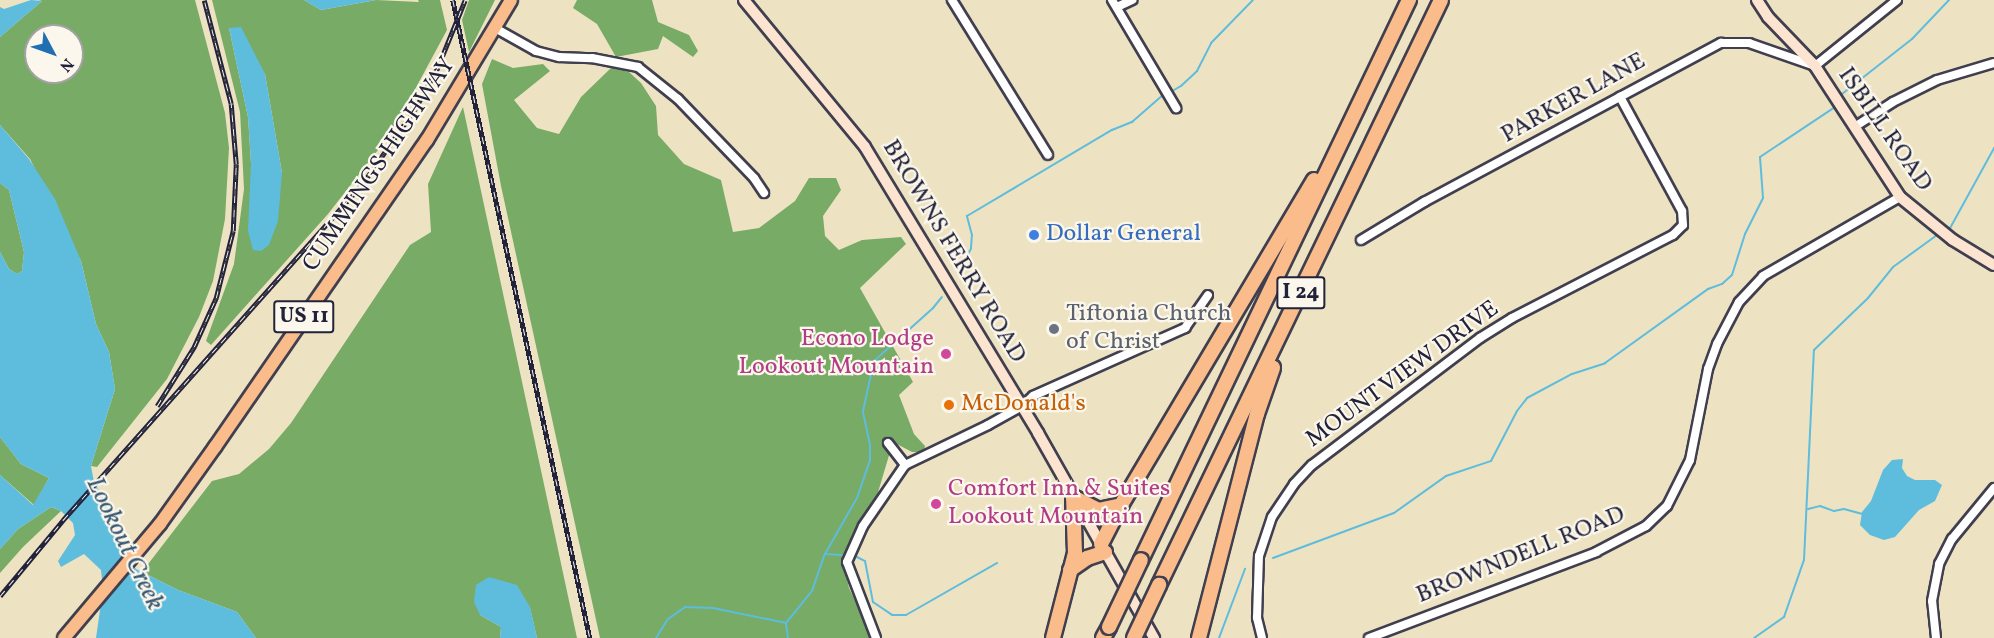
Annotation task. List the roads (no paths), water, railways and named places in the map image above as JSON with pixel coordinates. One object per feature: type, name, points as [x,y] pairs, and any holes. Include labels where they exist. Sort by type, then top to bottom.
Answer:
[{"type":"highway","name":"I 24","points":[[1106,632],[1409,0]]},
{"type":"highway","name":"I 24","points":[[1134,638],[1441,0]]},
{"type":"highway","points":[[1070,570],[1103,548],[1121,505],[1360,104]]},
{"type":"highway","points":[[1199,638],[1257,414],[1278,355],[1282,334]]},
{"type":"highway","points":[[1073,497],[1098,510],[1121,505]]},
{"type":"highway","points":[[1053,638],[1076,553],[1073,497]]},
{"type":"main road","name":"CUMMINGS HIGHWAY","points":[[64,638],[160,524],[400,180],[511,0]]},
{"type":"street","name":"BROWNS FERRY ROAD","points":[[744,0],[865,147],[1022,406],[1154,638]]},
{"type":"street","points":[[952,0],[1048,155]]},
{"type":"street","points":[[1132,0],[1115,4],[1176,108]]},
{"type":"street","name":"ISBILL ROAD","points":[[1757,0],[1768,17],[1815,66],[1900,197],[1953,240],[1994,265]]},
{"type":"street","points":[[1815,66],[1897,0]]},
{"type":"street","points":[[495,28],[536,51],[559,57],[592,58],[638,67],[678,99],[754,178],[764,192]]},
{"type":"street","name":"PARKER LANE","points":[[1361,240],[1424,202],[1712,47],[1729,41],[1749,43],[1815,66]]},
{"type":"street","points":[[1856,126],[1893,102],[1936,80],[1994,63]]},
{"type":"street","name":"MOUNT VIEW DRIVE","points":[[1262,638],[1257,618],[1259,556],[1272,517],[1294,484],[1312,465],[1480,338],[1512,318],[1674,235],[1683,225],[1682,211],[1620,97]]},
{"type":"street","name":"BROWNDELL ROAD","points":[[1370,638],[1593,553],[1646,526],[1666,506],[1690,460],[1708,369],[1720,336],[1739,302],[1763,276],[1900,197]]},
{"type":"street","points":[[876,638],[847,562],[863,526],[905,465],[1022,406],[1033,396],[1185,328],[1208,295]]},
{"type":"street","points":[[888,443],[905,465]]},
{"type":"street","points":[[1936,638],[1932,601],[1940,564],[1952,539],[1994,488]]},
{"type":"water","points":[[31,0],[42,1],[0,37],[0,7],[4,9]]},
{"type":"water","points":[[304,0],[376,0],[321,10]]},
{"type":"water","points":[[241,27],[265,74],[282,173],[278,221],[269,245],[261,251],[253,250],[248,231],[251,163],[248,117],[229,28]]},
{"type":"water","points":[[0,125],[29,159],[55,199],[81,261],[96,324],[109,352],[115,389],[91,466],[94,482],[107,503],[119,548],[136,569],[178,590],[237,612],[256,638],[96,638],[103,589],[101,570],[84,554],[61,567],[58,561],[75,535],[73,523],[61,511],[51,507],[18,529],[0,549],[0,475],[33,505],[49,478],[21,464],[0,437],[0,252],[9,269],[17,274],[22,271],[24,252],[9,190],[0,183]]},
{"type":"water","points":[[1903,459],[1902,468],[1907,476],[1915,480],[1935,480],[1942,485],[1935,501],[1919,510],[1895,537],[1884,540],[1870,535],[1860,525],[1862,512],[1871,501],[1883,470],[1892,460]]},
{"type":"water","points":[[489,577],[517,585],[530,607],[537,638],[500,638],[501,627],[480,615],[474,602],[476,585]]},
{"type":"waterway","points":[[1174,90],[1197,71],[1211,43],[1253,0]]},
{"type":"waterway","points":[[1842,94],[1912,39],[1949,0]]},
{"type":"waterway","points":[[960,271],[971,248],[972,235],[967,216],[1112,130],[1132,122],[1163,95]]},
{"type":"waterway","points":[[1273,558],[1394,513],[1446,476],[1491,461],[1517,411],[1527,398],[1572,374],[1605,363],[1708,289],[1722,284],[1732,275],[1745,234],[1763,198],[1760,157],[1835,107]]},
{"type":"waterway","points":[[1949,230],[1994,148]]},
{"type":"waterway","points":[[1754,638],[1784,617],[1804,560],[1814,350],[1868,298],[1893,267],[1937,235]]},
{"type":"waterway","points":[[788,638],[786,623],[812,591],[825,554],[857,498],[870,461],[870,445],[863,411],[874,361],[933,308],[942,297]]},
{"type":"waterway","points":[[1808,509],[1820,506],[1834,511],[1844,509],[1863,514]]},
{"type":"waterway","points":[[825,554],[842,555]]},
{"type":"waterway","points":[[857,557],[865,561],[873,602],[892,615],[906,615],[997,563]]},
{"type":"waterway","points":[[1219,638],[1245,569]]},
{"type":"waterway","points":[[656,638],[668,619],[685,607],[713,608],[786,623]]},
{"type":"railway","points":[[157,406],[194,347],[216,298],[233,231],[236,164],[231,104],[204,0]]},
{"type":"railway","points":[[453,0],[590,638]]},
{"type":"railway","points":[[0,596],[63,520],[361,186],[415,109],[437,69],[465,0]]},
{"type":"place","name":"Dollar General","points":[[1034,235]]},
{"type":"place","name":"Tiftonia Church of Christ","points":[[1054,329]]},
{"type":"place","name":"Econo Lodge Lookout Mountain","points":[[946,354]]},
{"type":"place","name":"McDonald's","points":[[949,405]]},
{"type":"place","name":"Comfort Inn & Suites Lookout Mountain","points":[[936,504]]},
{"type":"water label","name":"Lookout Creek","points":[[124,544]]}]
